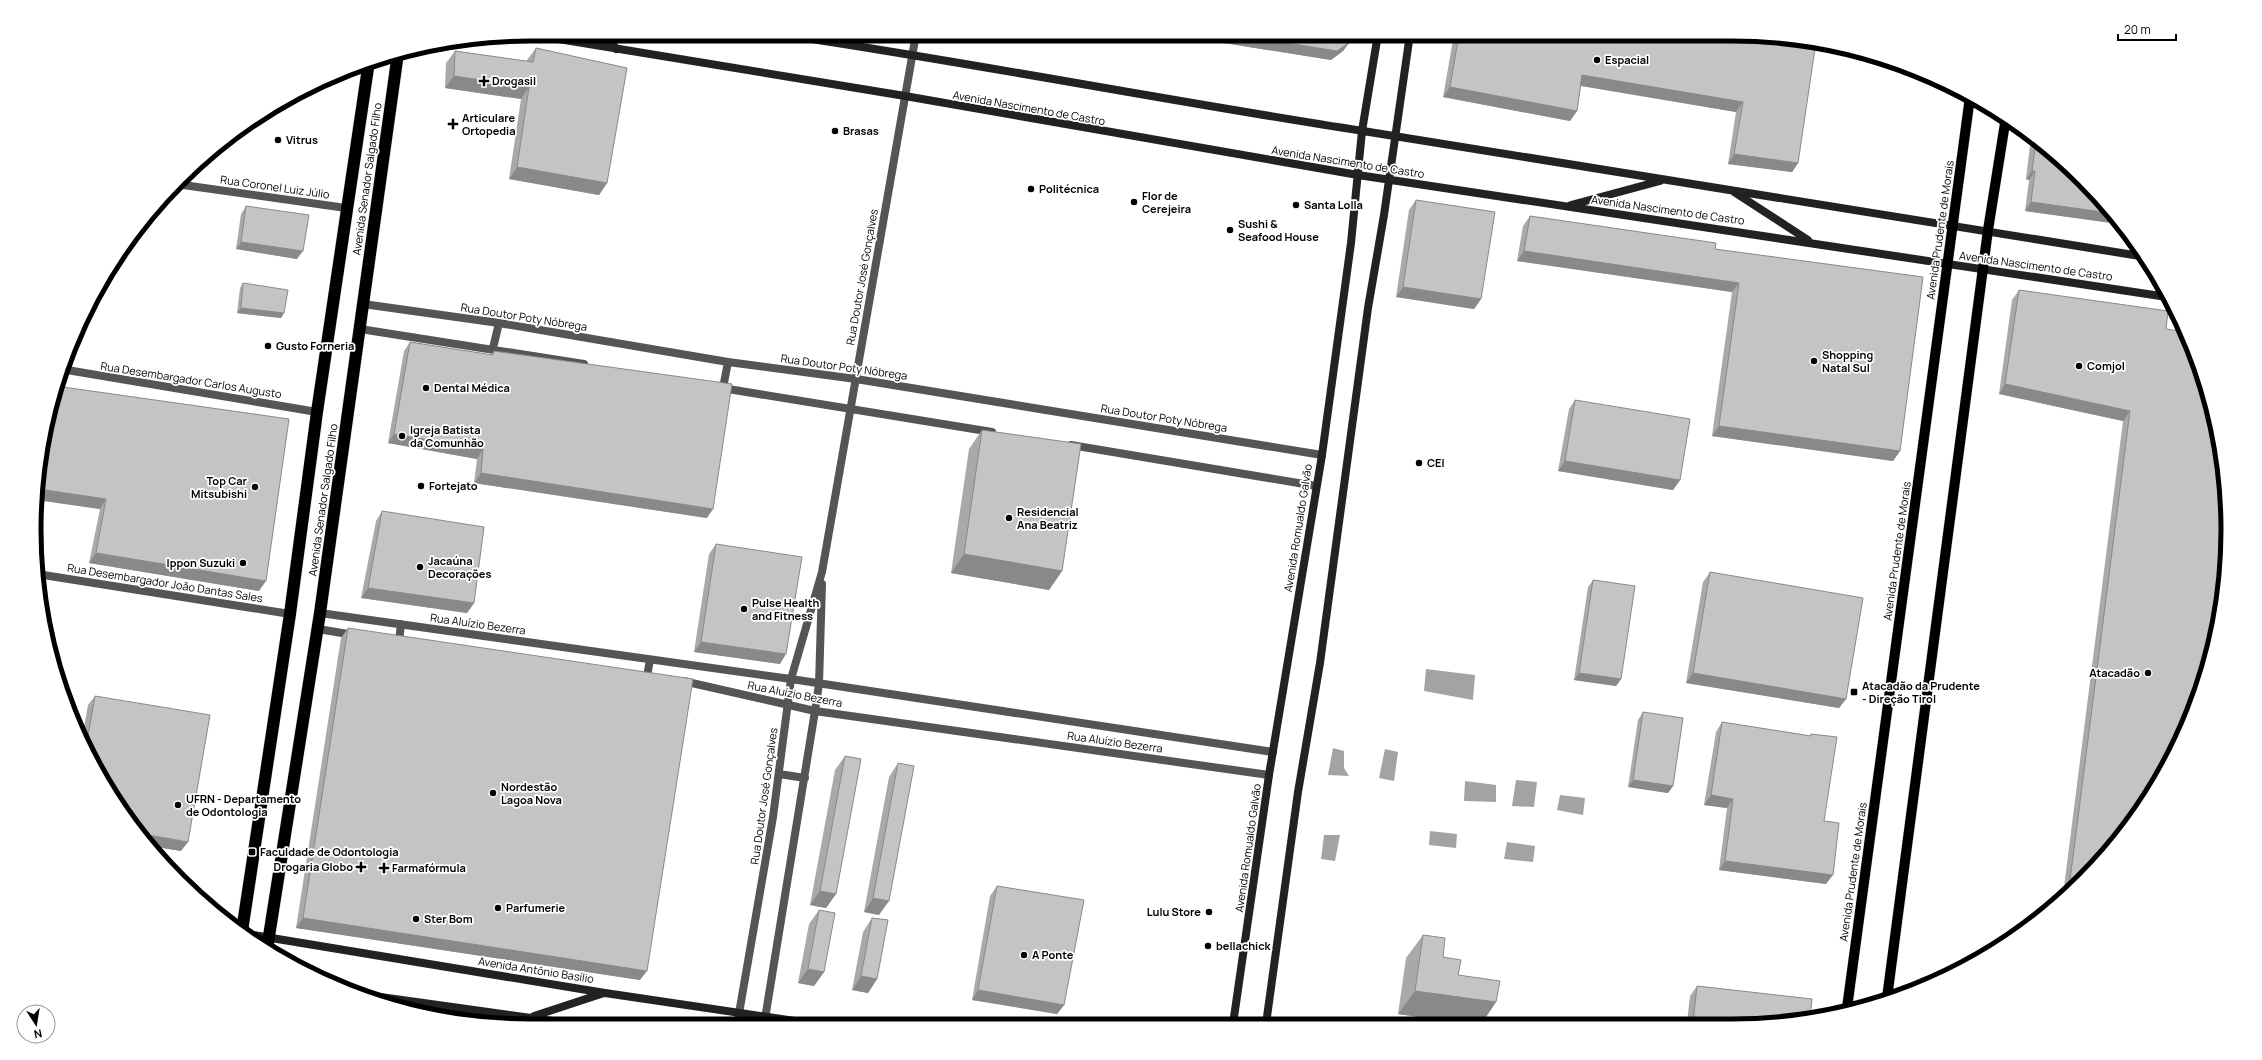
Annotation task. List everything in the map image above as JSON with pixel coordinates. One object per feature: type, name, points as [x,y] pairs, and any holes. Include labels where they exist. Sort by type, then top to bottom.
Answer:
[{"type":"highway","name":"Avenida Senador Salgado Filho","points":[[268,943],[318,629],[397,60]]},
{"type":"highway","name":"Avenida Senador Salgado Filho","points":[[243,926],[290,614],[317,412],[367,69]]},
{"type":"main road","name":"Avenida Nascimento de Castro","points":[[569,41],[905,96],[1389,180],[1812,242],[1983,270],[2161,296]]},
{"type":"main road","points":[[611,41],[616,49]]},
{"type":"main road","points":[[826,41],[912,54],[1362,131],[1663,180],[2136,254]]},
{"type":"main road","name":"Avenida Romualdo Galvão","points":[[1234,1019],[1269,775],[1322,455],[1351,243],[1362,131],[1377,41]]},
{"type":"main road","points":[[1267,1019],[1298,792],[1320,662],[1368,308],[1396,136],[1409,41]]},
{"type":"main road","name":"Avenida Prudente de Morais","points":[[1847,1005],[1969,103]]},
{"type":"main road","points":[[1888,993],[1988,230],[2005,124]]},
{"type":"main road","points":[[1566,206],[1663,180]]},
{"type":"main road","points":[[1731,190],[1812,242]]},
{"type":"main road","name":"Avenida Antônio Basílio","points":[[268,943],[605,993],[739,1014],[757,1019]]},
{"type":"main road","points":[[532,1017],[605,993]]},
{"type":"main road","points":[[390,998],[545,1019]]},
{"type":"street","name":"Rua Doutor José Gonçalves","points":[[738,1019],[779,774],[791,679],[822,572],[915,41]]},
{"type":"street","name":"Rua Coronel Luiz Júlio","points":[[183,185],[346,208]]},
{"type":"street","name":"Rua Doutor Poty Nóbrega","points":[[363,304],[499,323],[728,362],[856,379],[1322,455]]},
{"type":"street","points":[[493,348],[499,323]]},
{"type":"street","points":[[360,329],[493,348],[593,366]]},
{"type":"street","points":[[728,362],[719,387],[1001,434]]},
{"type":"street","name":"Rua Desembargador Carlos Augusto","points":[[68,370],[317,412]]},
{"type":"street","points":[[1064,444],[1316,486]]},
{"type":"street","name":"Rua Doutor José Gonçalves","points":[[764,1019],[819,684],[822,572]]},
{"type":"street","name":"Rua Desembargador João Dantas Sales","points":[[43,575],[290,614]]},
{"type":"street","name":"Rua Aluízio Bezerra","points":[[320,613],[791,679],[1273,752]]},
{"type":"street","points":[[399,641],[401,624]]},
{"type":"street","points":[[318,629],[361,636]]},
{"type":"street","points":[[647,676],[650,660]]},
{"type":"street","name":"Rua Aluízio Bezerra","points":[[674,680],[815,711],[1269,775]]},
{"type":"street","points":[[779,774],[804,778]]},
{"type":"shaded area","points":[[1426,669],[1475,675],[1473,700],[1424,691]]},
{"type":"shaded area","points":[[1333,748],[1344,751],[1344,768],[1349,776],[1328,775]]},
{"type":"shaded area","points":[[1385,749],[1398,752],[1394,781],[1379,778]]},
{"type":"shaded area","points":[[1516,780],[1537,782],[1534,807],[1512,806]]},
{"type":"shaded area","points":[[1465,781],[1496,785],[1496,802],[1464,801]]},
{"type":"shaded area","points":[[1560,795],[1585,798],[1583,815],[1557,810]]},
{"type":"shaded area","points":[[1430,831],[1457,834],[1456,848],[1429,845]]},
{"type":"shaded area","points":[[1324,835],[1340,835],[1335,861],[1321,859]]},
{"type":"shaded area","points":[[1507,842],[1535,846],[1533,862],[1504,859]]},
{"type":"building","points":[[1275,41],[1350,41],[1337,51]]},
{"type":"building","name":"Espacial","points":[[1458,41],[1732,41],[1764,42],[1815,48],[1798,163],[1734,154],[1743,102],[1582,75],[1577,111],[1450,87]]},
{"type":"building","points":[[536,48],[627,68],[607,183],[517,167],[529,87],[454,76],[455,51],[533,62]]},
{"type":"building","points":[[2035,146],[2078,184],[2103,212],[2031,202],[2035,171],[2032,171]]},
{"type":"building","points":[[1416,200],[1495,212],[1481,299],[1403,287]]},
{"type":"building","points":[[246,206],[309,215],[303,251],[241,242]]},
{"type":"building","name":"Shopping Natal Sul","points":[[1530,216],[1716,243],[1715,249],[1923,277],[1900,451],[1719,426],[1739,283],[1524,251]]},
{"type":"building","points":[[243,283],[288,290],[284,313],[241,308]]},
{"type":"building","name":"Atacadão","points":[[2019,290],[2168,311],[2166,329],[2179,331],[2184,343],[2204,403],[2212,435],[2217,466],[2221,530],[2217,594],[2212,625],[2195,687],[2171,746],[2139,802],[2100,852],[2070,884],[2130,411],[2005,384]]},
{"type":"building","points":[[410,342],[493,355],[494,351],[732,384],[713,509],[481,473],[483,449],[394,434]]},
{"type":"building","points":[[63,387],[289,419],[266,581],[96,553],[106,499],[43,490],[50,435]]},
{"type":"building","points":[[1575,400],[1690,419],[1680,480],[1565,461]]},
{"type":"building","name":"Residencial Ana Beatriz","points":[[982,430],[1081,444],[1062,571],[964,554]]},
{"type":"building","name":"Jacaúna Decorações","points":[[382,511],[484,527],[474,603],[368,588]]},
{"type":"building","name":"Pulse Health and Fitness","points":[[716,544],[802,557],[786,654],[701,642]]},
{"type":"building","points":[[1710,572],[1863,598],[1846,699],[1693,673]]},
{"type":"building","points":[[1593,580],[1635,586],[1621,679],[1579,673]]},
{"type":"building","name":"Nordestão Lagoa Nova","points":[[348,628],[693,679],[647,971],[303,918]]},
{"type":"building","points":[[95,696],[210,715],[188,842],[148,835],[123,802],[88,738]]},
{"type":"building","points":[[1643,712],[1683,718],[1673,786],[1633,780]]},
{"type":"building","points":[[1722,722],[1811,736],[1811,734],[1837,737],[1824,821],[1839,823],[1833,875],[1725,861],[1733,799],[1711,795]]},
{"type":"building","points":[[845,756],[861,759],[836,894],[820,891]]},
{"type":"building","points":[[898,763],[914,766],[889,901],[873,898]]},
{"type":"building","name":"A Ponte","points":[[997,886],[1084,900],[1064,1005],[978,990]]},
{"type":"building","points":[[819,910],[835,913],[824,972],[808,969]]},
{"type":"building","points":[[872,918],[888,920],[877,979],[861,976]]},
{"type":"building","points":[[1423,935],[1445,938],[1443,957],[1461,960],[1458,975],[1500,981],[1496,1002],[1415,991]]},
{"type":"building","points":[[1697,986],[1812,999],[1811,1013],[1764,1018],[1693,1019]]},
{"type":"place","name":"Espacial","points":[[1597,60]]},
{"type":"place","name":"Drogasil","points":[[484,81]]},
{"type":"place","name":"Articulare Ortopedia","points":[[453,124]]},
{"type":"place","name":"Brasas","points":[[835,131]]},
{"type":"place","name":"Vitrus","points":[[278,140]]},
{"type":"place","name":"Politécnica","points":[[1031,189]]},
{"type":"place","name":"Flor de Cerejeira","points":[[1134,202]]},
{"type":"place","name":"Santa Lolla","points":[[1296,205]]},
{"type":"place","name":"Sushi & Seafood House","points":[[1230,230]]},
{"type":"place","name":"Gusto Forneria","points":[[268,346]]},
{"type":"place","name":"Shopping Natal Sul","points":[[1814,361]]},
{"type":"place","name":"Comjol","points":[[2079,366]]},
{"type":"place","name":"Dental Médica","points":[[426,388]]},
{"type":"place","name":"Igreja Batista da Comunhão","points":[[402,436]]},
{"type":"place","name":"CEI","points":[[1419,463]]},
{"type":"place","name":"Fortejato","points":[[421,486]]},
{"type":"place","name":"Top Car Mitsubishi","points":[[255,487]]},
{"type":"place","name":"Residencial Ana Beatriz","points":[[1009,518]]},
{"type":"place","name":"Ippon Suzuki","points":[[243,563]]},
{"type":"place","name":"Jacaúna Decorações","points":[[420,567]]},
{"type":"place","name":"Pulse Health and Fitness","points":[[744,609]]},
{"type":"place","name":"Atacadão","points":[[2148,673]]},
{"type":"place","name":"Atacadão da Prudente - Direção Tirol","points":[[1854,692]]},
{"type":"place","name":"Nordestão Lagoa Nova","points":[[493,793]]},
{"type":"place","name":"UFRN - Departamento de Odontologia","points":[[178,805]]},
{"type":"place","name":"Faculdade de Odontologia","points":[[252,852]]},
{"type":"place","name":"Drogaria Globo","points":[[361,867]]},
{"type":"place","name":"Farmafórmula","points":[[384,868]]},
{"type":"place","name":"Parfumerie","points":[[498,908]]},
{"type":"place","name":"Lulu Store","points":[[1209,912]]},
{"type":"place","name":"Ster Bom","points":[[416,919]]},
{"type":"place","name":"bellachick","points":[[1208,946]]},
{"type":"place","name":"A Ponte","points":[[1024,955]]}]
